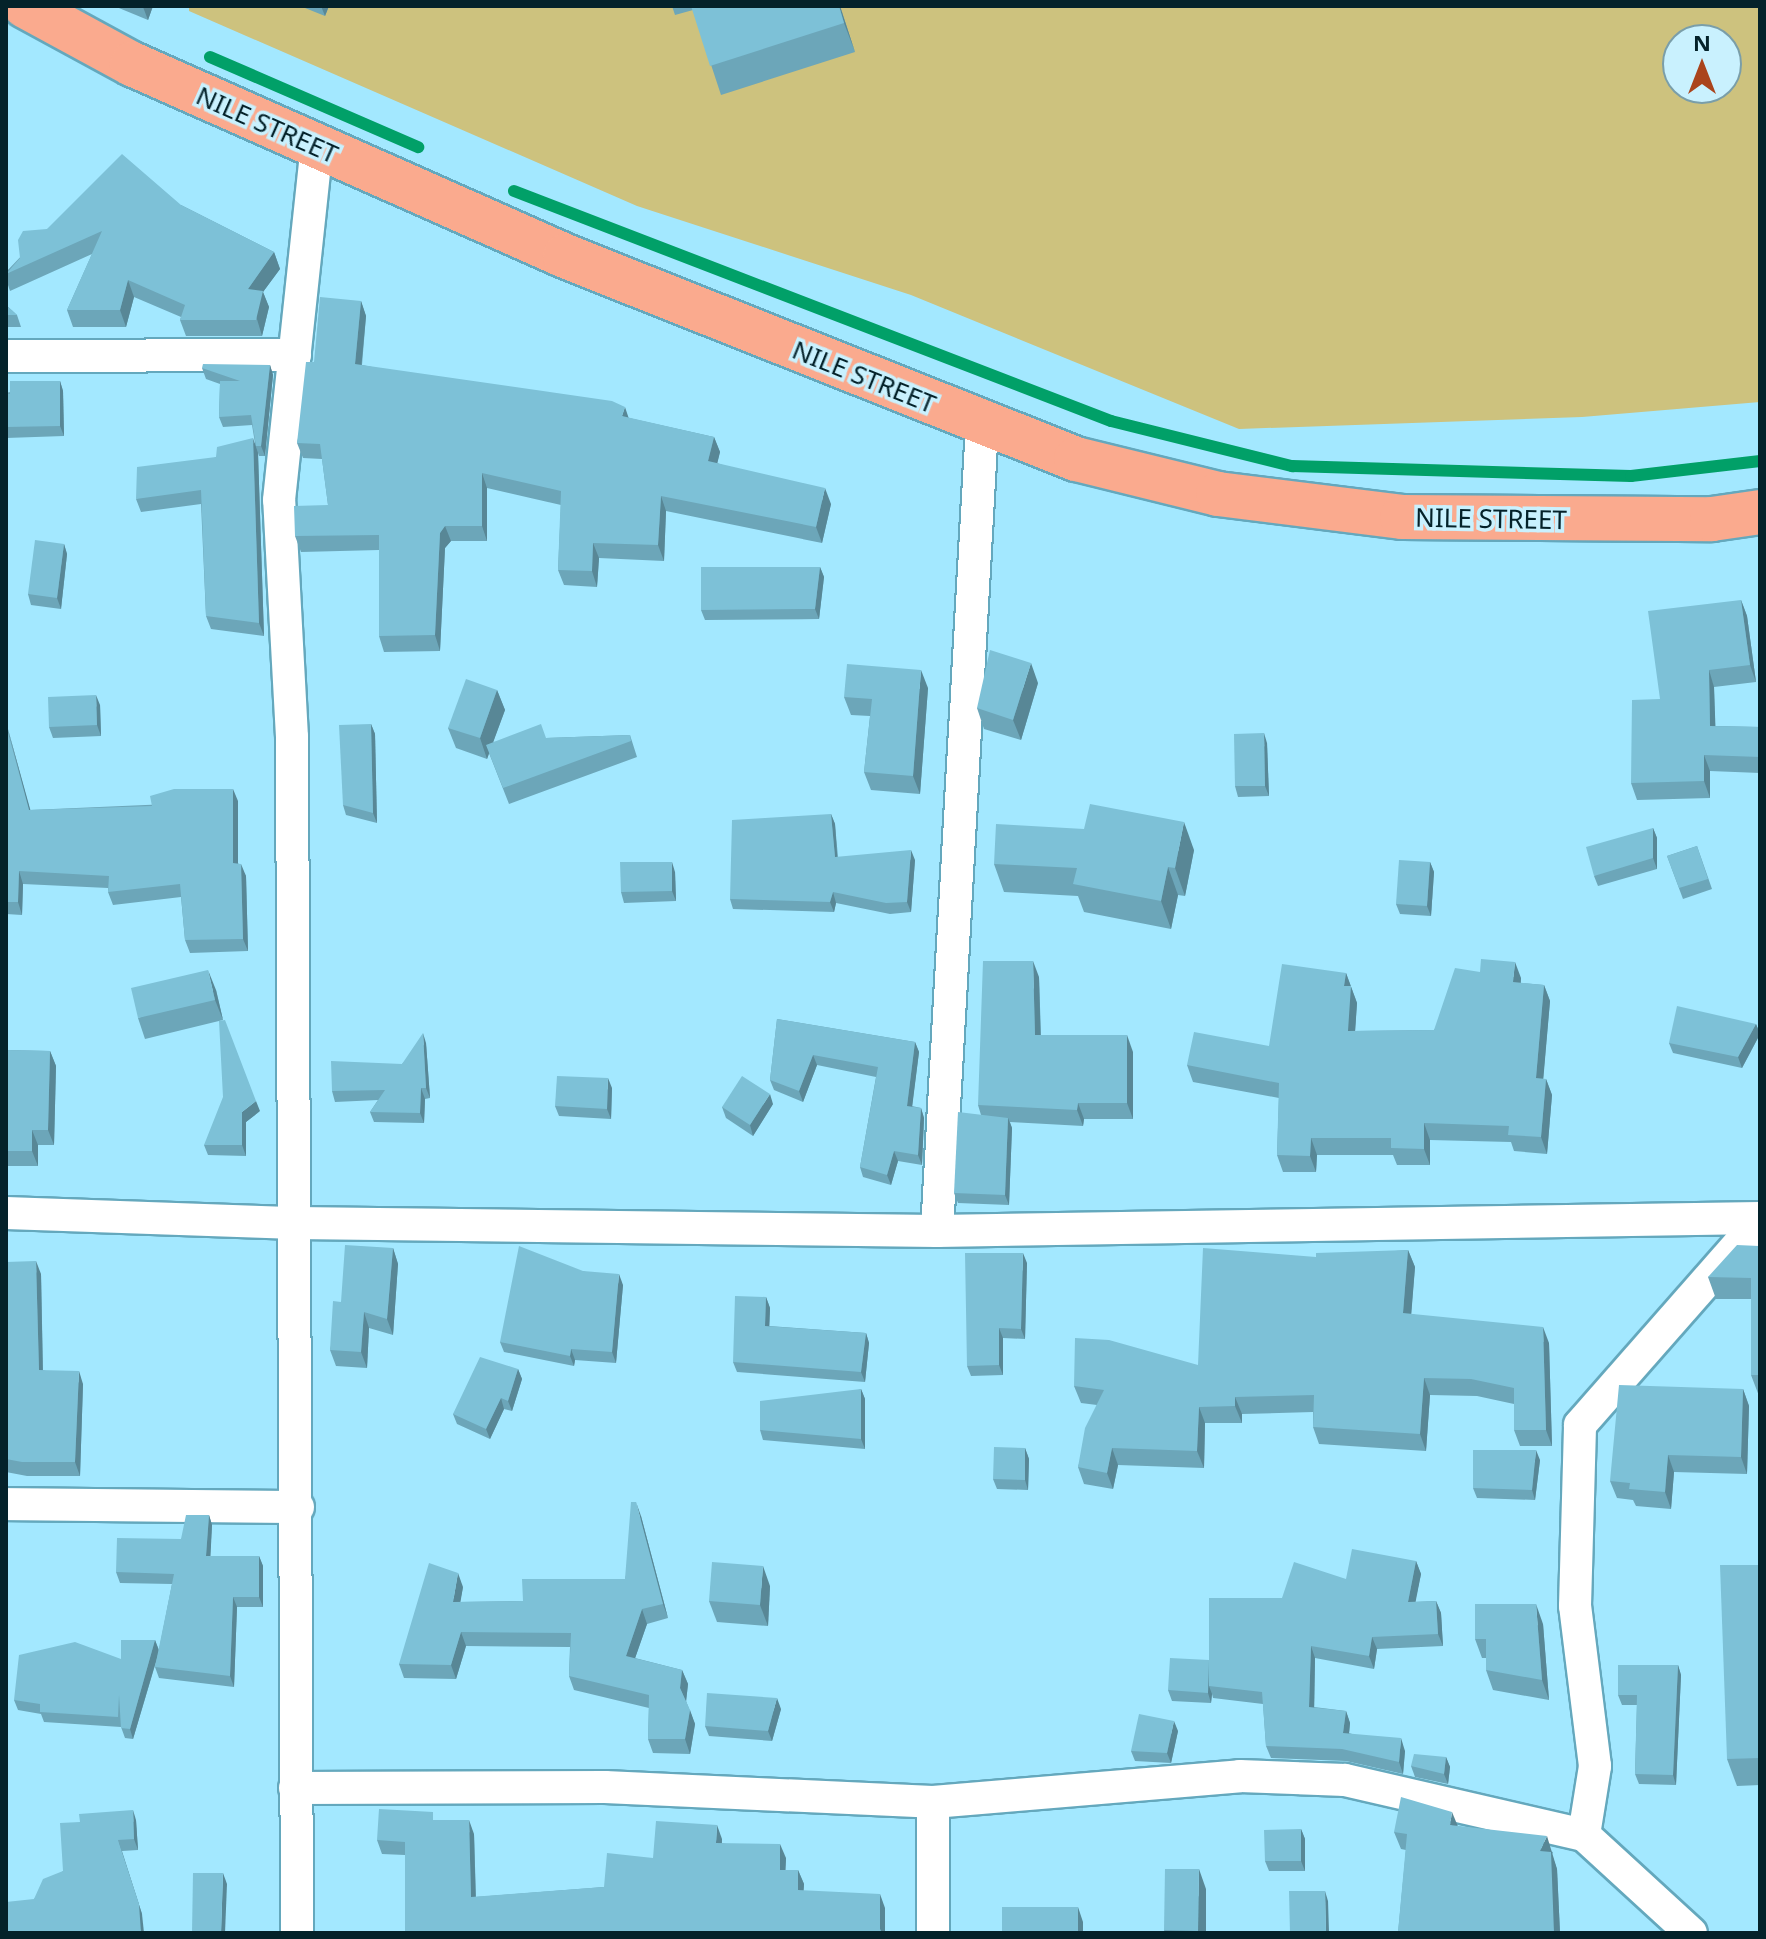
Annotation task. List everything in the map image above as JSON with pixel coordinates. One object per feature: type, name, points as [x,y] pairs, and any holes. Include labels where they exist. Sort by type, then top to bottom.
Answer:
[{"type":"main road","name":"NILE STREET","points":[[25,6],[132,64],[565,256],[982,425],[1149,479],[1218,494],[1402,517],[1668,520],[1760,512]]},
{"type":"street","points":[[297,1933],[298,1507],[292,737],[279,500],[317,147]]},
{"type":"street","points":[[6,356],[295,355]]},
{"type":"street","points":[[937,1231],[982,425]]},
{"type":"street","points":[[6,1213],[296,1223],[937,1231],[1760,1219]]},
{"type":"street","points":[[1584,1835],[1595,1766],[1575,1606],[1580,1425],[1760,1219]]},
{"type":"street","points":[[6,1504],[298,1507]]},
{"type":"street","points":[[295,1788],[605,1787],[933,1802],[1240,1776],[1345,1780],[1584,1835],[1691,1933]]},
{"type":"street","points":[[933,1802],[933,1933]]},
{"type":"shaded area","points":[[189,6],[1760,6],[1760,402],[1582,417],[1239,429],[911,295],[637,206],[189,11]]},
{"type":"building","points":[[691,6],[839,6],[844,23],[710,66]]},
{"type":"building","points":[[122,154],[181,205],[274,252],[248,289],[263,291],[256,320],[180,320],[185,305],[128,280],[120,310],[67,310],[102,231],[6,274],[20,258],[18,240],[23,231],[47,229]]},
{"type":"building","points":[[320,297],[361,301],[355,364],[612,401],[625,407],[622,416],[714,437],[708,461],[825,488],[816,527],[661,496],[658,545],[593,543],[592,571],[558,570],[561,491],[482,473],[482,526],[445,526],[440,533],[435,635],[379,636],[379,535],[295,536],[294,506],[328,505],[320,444],[297,443],[306,362],[314,362]]},
{"type":"building","points":[[6,305],[17,315],[6,315]]},
{"type":"building","points":[[203,364],[270,365],[261,446],[256,446],[251,415],[219,417],[220,381],[240,381],[202,368]]},
{"type":"building","points":[[10,381],[60,381],[60,426],[6,427],[6,393],[10,394]]},
{"type":"building","points":[[253,438],[259,623],[206,616],[201,490],[136,499],[137,467],[216,457],[217,447]]},
{"type":"building","points":[[35,540],[64,544],[57,598],[28,594]]},
{"type":"building","points":[[701,567],[820,567],[815,609],[701,610]]},
{"type":"building","points":[[1741,600],[1750,665],[1709,670],[1710,726],[1760,727],[1760,757],[1704,755],[1704,781],[1631,783],[1632,700],[1660,699],[1648,611]]},
{"type":"building","points":[[990,650],[1031,663],[1013,720],[977,708]]},
{"type":"building","points":[[847,664],[921,670],[913,776],[864,772],[872,699],[844,697]]},
{"type":"building","points":[[466,679],[497,690],[480,738],[448,728]]},
{"type":"building","points":[[96,695],[97,725],[49,727],[48,697]]},
{"type":"building","points":[[371,724],[373,813],[343,805],[339,725]]},
{"type":"building","points":[[541,724],[546,738],[630,735],[631,741],[503,788],[486,745]]},
{"type":"building","points":[[6,725],[29,810],[152,806],[150,796],[174,789],[233,789],[233,863],[241,864],[243,939],[185,940],[180,884],[108,892],[109,876],[19,871],[18,902],[6,902]]},
{"type":"building","points":[[1264,733],[1265,786],[1235,786],[1234,734]]},
{"type":"building","points":[[1090,804],[1184,822],[1175,868],[1168,867],[1161,901],[1073,884],[1077,868],[994,864],[996,824],[1084,829]]},
{"type":"building","points":[[831,814],[835,857],[911,850],[907,902],[886,903],[833,892],[830,902],[730,899],[732,820]]},
{"type":"building","points":[[1653,828],[1653,858],[1594,876],[1586,847]]},
{"type":"building","points":[[1697,846],[1708,879],[1679,888],[1667,856]]},
{"type":"building","points":[[1399,860],[1430,862],[1427,906],[1396,904]]},
{"type":"building","points":[[620,862],[672,862],[672,891],[621,892]]},
{"type":"building","points":[[1481,959],[1515,962],[1513,982],[1544,985],[1536,1078],[1546,1079],[1541,1137],[1508,1135],[1509,1126],[1424,1123],[1424,1149],[1391,1148],[1391,1138],[1311,1138],[1310,1156],[1277,1155],[1279,1083],[1187,1065],[1194,1032],[1269,1046],[1282,964],[1346,973],[1344,986],[1351,986],[1348,1031],[1434,1030],[1455,968],[1480,972]]},
{"type":"building","points":[[983,961],[1033,961],[1035,1035],[1127,1035],[1127,1103],[1078,1103],[1077,1110],[978,1105]]},
{"type":"building","points":[[208,970],[215,1000],[138,1018],[131,988]]},
{"type":"building","points":[[1677,1006],[1756,1024],[1738,1057],[1669,1043]]},
{"type":"building","points":[[777,1019],[915,1042],[907,1106],[921,1108],[918,1155],[894,1151],[887,1175],[860,1167],[878,1067],[813,1055],[799,1091],[770,1080]]},
{"type":"building","points":[[225,1020],[256,1101],[242,1112],[242,1145],[204,1145],[223,1097],[219,1021]]},
{"type":"building","points":[[423,1033],[426,1088],[421,1088],[420,1113],[370,1112],[385,1090],[332,1091],[331,1061],[402,1064]]},
{"type":"building","points":[[6,1050],[50,1051],[48,1130],[32,1130],[32,1151],[6,1151]]},
{"type":"building","points":[[557,1076],[608,1078],[607,1109],[555,1106]]},
{"type":"building","points":[[742,1076],[770,1094],[750,1125],[722,1107]]},
{"type":"building","points":[[958,1112],[1008,1118],[1005,1195],[954,1193]]},
{"type":"building","points":[[1760,1218],[1760,1375],[1751,1375],[1751,1278],[1708,1277],[1737,1245],[1759,1246]]},
{"type":"building","points":[[345,1245],[393,1248],[387,1319],[364,1312],[361,1352],[330,1350],[333,1301],[341,1302]]},
{"type":"building","points":[[519,1246],[583,1271],[619,1274],[612,1352],[571,1349],[570,1356],[500,1342]]},
{"type":"building","points":[[1203,1248],[1316,1257],[1316,1253],[1408,1250],[1403,1313],[1543,1327],[1546,1430],[1514,1430],[1514,1388],[1471,1379],[1424,1378],[1420,1434],[1313,1427],[1314,1395],[1235,1397],[1235,1406],[1199,1407],[1197,1451],[1112,1448],[1107,1473],[1078,1467],[1085,1428],[1104,1390],[1074,1386],[1075,1338],[1109,1340],[1198,1365]]},
{"type":"building","points":[[965,1253],[1023,1253],[1021,1329],[999,1328],[999,1365],[967,1366]]},
{"type":"building","points":[[36,1261],[39,1370],[79,1371],[75,1462],[6,1459],[6,1262]]},
{"type":"building","points":[[735,1296],[766,1297],[765,1326],[866,1333],[861,1372],[733,1362]]},
{"type":"building","points":[[480,1357],[518,1369],[508,1401],[501,1398],[486,1429],[453,1414]]},
{"type":"building","points":[[1619,1385],[1743,1389],[1741,1457],[1668,1455],[1665,1492],[1629,1489],[1630,1483],[1610,1481]]},
{"type":"building","points":[[861,1389],[861,1439],[760,1430],[760,1401]]},
{"type":"building","points":[[994,1447],[1025,1448],[1025,1480],[993,1479]]},
{"type":"building","points":[[1473,1450],[1536,1450],[1532,1490],[1473,1488]]},
{"type":"building","points":[[631,1502],[636,1502],[663,1604],[642,1609],[626,1656],[682,1670],[680,1688],[690,1710],[685,1739],[648,1739],[649,1695],[569,1676],[571,1633],[461,1632],[451,1665],[399,1664],[429,1563],[458,1573],[453,1602],[523,1601],[522,1579],[625,1579]]},
{"type":"building","points":[[186,1515],[209,1515],[206,1556],[259,1556],[259,1597],[233,1597],[230,1676],[155,1667],[174,1574],[116,1572],[117,1538],[181,1539]]},
{"type":"building","points":[[1352,1549],[1416,1561],[1408,1602],[1436,1601],[1438,1634],[1372,1637],[1369,1656],[1311,1646],[1309,1707],[1346,1711],[1343,1733],[1401,1738],[1399,1762],[1342,1749],[1266,1746],[1262,1692],[1209,1686],[1209,1598],[1282,1598],[1294,1562],[1346,1579]]},
{"type":"building","points":[[712,1562],[763,1566],[760,1605],[709,1601]]},
{"type":"building","points":[[1720,1565],[1760,1565],[1760,1758],[1727,1759]]},
{"type":"building","points":[[1475,1604],[1536,1604],[1542,1680],[1486,1670],[1486,1639],[1475,1639]]},
{"type":"building","points":[[121,1640],[155,1640],[130,1729],[121,1728],[119,1695],[118,1717],[40,1712],[40,1704],[14,1700],[19,1655],[75,1642],[121,1659]]},
{"type":"building","points":[[1170,1658],[1209,1660],[1208,1693],[1168,1690]]},
{"type":"building","points":[[1618,1665],[1678,1665],[1673,1775],[1635,1774],[1637,1695],[1618,1695]]},
{"type":"building","points":[[707,1693],[777,1698],[768,1731],[705,1726]]},
{"type":"building","points":[[1139,1714],[1174,1721],[1167,1753],[1131,1751]]},
{"type":"building","points":[[1414,1754],[1446,1757],[1444,1774],[1411,1766]]},
{"type":"building","points":[[1401,1797],[1452,1812],[1450,1825],[1547,1836],[1540,1851],[1551,1852],[1554,1933],[1398,1932],[1407,1834],[1394,1832]]},
{"type":"building","points":[[379,1809],[433,1812],[433,1820],[469,1820],[471,1897],[604,1887],[607,1853],[653,1858],[656,1821],[717,1825],[716,1843],[780,1844],[780,1870],[798,1870],[798,1890],[880,1894],[882,1933],[405,1933],[405,1842],[377,1840]]},
{"type":"building","points":[[133,1810],[134,1839],[118,1840],[139,1904],[141,1933],[6,1933],[6,1902],[34,1899],[43,1879],[63,1871],[60,1823],[80,1822],[79,1814]]},
{"type":"building","points":[[1301,1829],[1301,1861],[1265,1861],[1264,1830]]},
{"type":"building","points":[[1165,1869],[1199,1869],[1198,1931],[1164,1930]]},
{"type":"building","points":[[193,1873],[223,1873],[221,1933],[192,1933]]},
{"type":"building","points":[[1289,1891],[1325,1891],[1326,1933],[1290,1933]]},
{"type":"building","points":[[1002,1907],[1078,1907],[1078,1933],[1002,1933]]},
{"type":"waterway","points":[[210,57],[418,147]]},
{"type":"waterway","points":[[514,191],[1111,421],[1292,466],[1631,476],[1760,461]]}]
